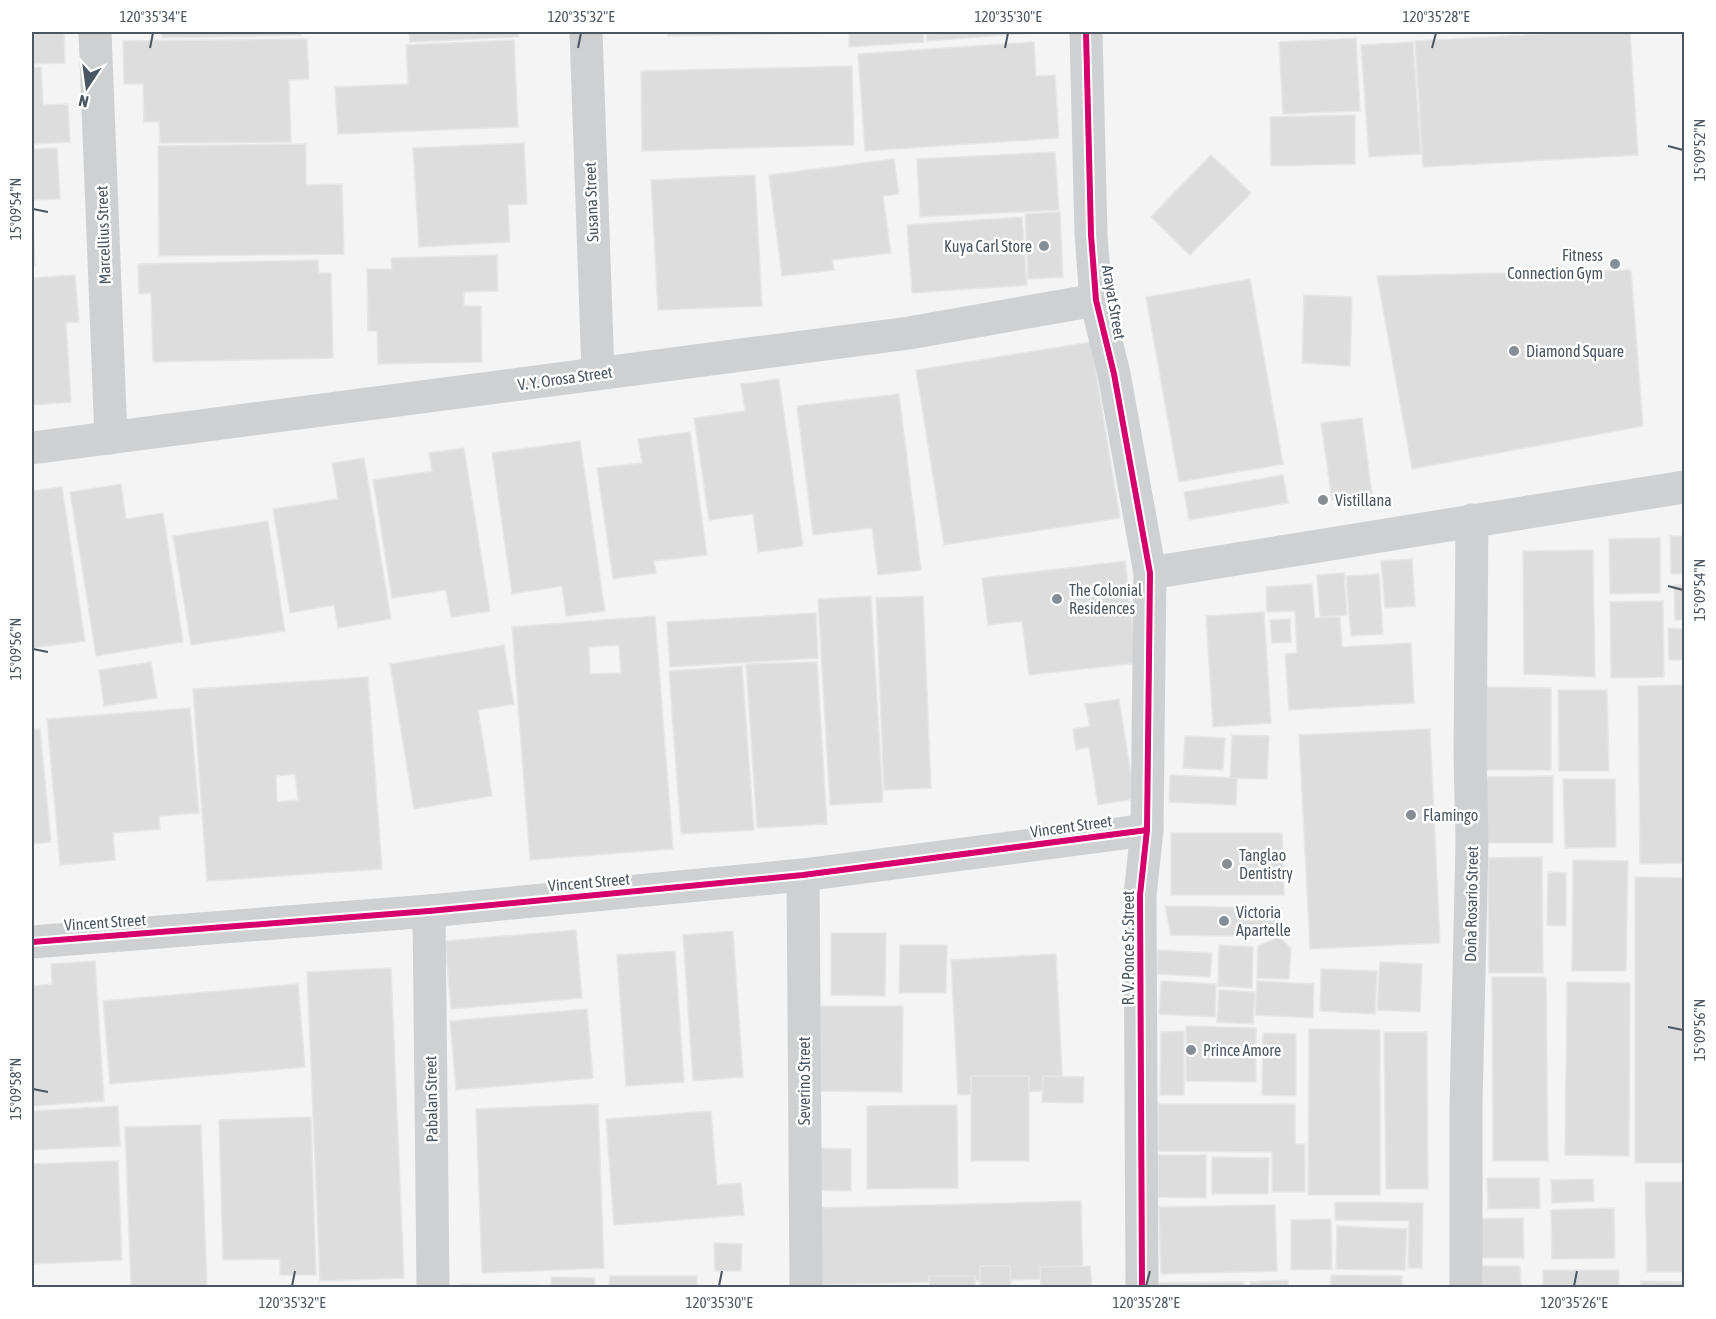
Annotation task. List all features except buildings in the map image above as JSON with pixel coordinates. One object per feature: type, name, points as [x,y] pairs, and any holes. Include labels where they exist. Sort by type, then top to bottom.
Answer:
[{"type":"street","name":"Marcellius Street","points":[[95,32],[111,438]]},
{"type":"street","name":"Susana Street","points":[[586,32],[598,373]]},
{"type":"street","name":"Arayat Street","points":[[1086,32],[1090,235],[1096,300],[1116,386],[1150,573]]},
{"type":"street","name":"V. Y. Orosa Street","points":[[32,448],[909,333],[1096,300]]},
{"type":"street","points":[[1150,573],[1684,487]]},
{"type":"street","name":"Doña Rosario Street","points":[[1466,1287],[1466,1105],[1472,841],[1470,731],[1472,520]]},
{"type":"street","name":"R. V. Ponce Sr. Street","points":[[1142,1287],[1140,896],[1147,830],[1150,573]]},
{"type":"street","name":"Vincent Street","points":[[32,942],[429,911],[803,875],[1147,830]]},
{"type":"street","name":"Severino Street","points":[[803,875],[806,1287]]},
{"type":"street","name":"Pabalan Street","points":[[429,911],[433,1287]]},
{"type":"cycle path","points":[[1086,32],[1091,235],[1096,300],[1114,374],[1150,573],[1147,830],[1140,895],[1142,1288]]},
{"type":"cycle path","points":[[32,942],[429,911],[803,875],[1147,830]]},
{"type":"place","name":"Kuya Carl Store","points":[[1044,246]]},
{"type":"place","name":"Fitness Connection Gym","points":[[1615,264]]},
{"type":"place","name":"Diamond Square","points":[[1514,351]]},
{"type":"place","name":"Vistillana","points":[[1323,500]]},
{"type":"place","name":"The Colonial Residences","points":[[1057,599]]},
{"type":"place","name":"Flamingo","points":[[1411,815]]},
{"type":"place","name":"Tanglao Dentistry","points":[[1227,864]]},
{"type":"place","name":"Victoria Apartelle","points":[[1224,921]]},
{"type":"place","name":"Prince Amore","points":[[1191,1050]]}]
